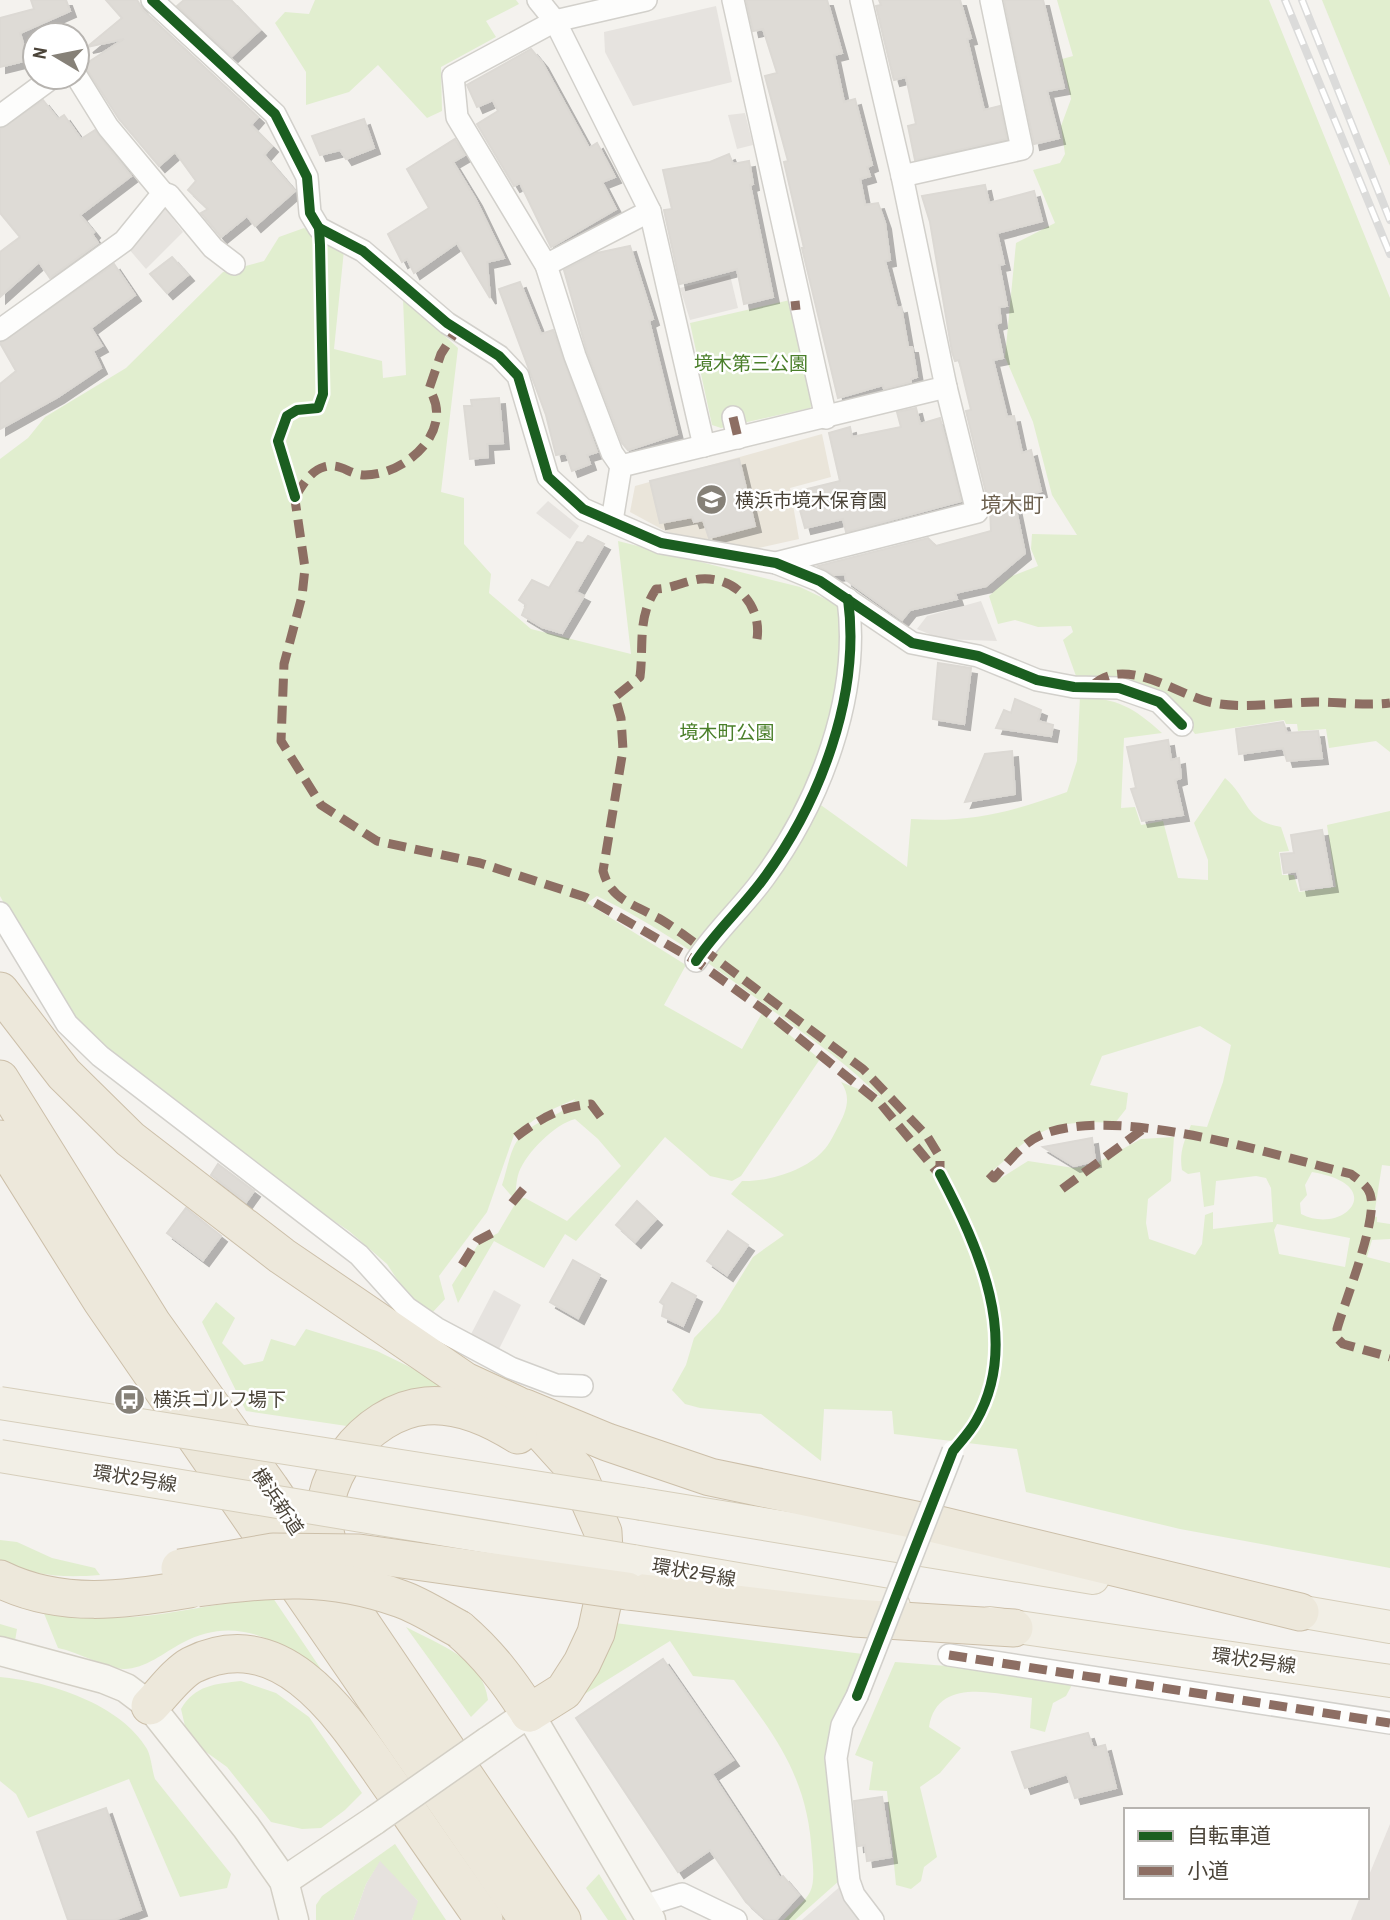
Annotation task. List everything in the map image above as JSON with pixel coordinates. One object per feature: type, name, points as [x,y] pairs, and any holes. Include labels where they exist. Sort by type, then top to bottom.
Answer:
[{"type":"highway","points":[[0,991],[64,1074],[141,1147],[282,1256],[465,1381],[607,1442],[710,1477],[935,1524],[1300,1612]]},
{"type":"highway","name":"横浜新道","points":[[0,1079],[152,1323],[270,1488],[562,1920]]},
{"type":"highway","name":"横浜新道","points":[[0,1139],[101,1300],[528,1920]]},
{"type":"highway","points":[[517,1405],[576,1470],[594,1505],[603,1532],[606,1587],[596,1633],[582,1663],[564,1691],[528,1713]]},
{"type":"highway","points":[[355,1616],[324,1533],[329,1490],[359,1439],[402,1411],[427,1406],[461,1408],[499,1423],[533,1445],[556,1469],[589,1531],[592,1578],[581,1623],[565,1656],[544,1684],[528,1713]]},
{"type":"highway","points":[[0,1579],[50,1596],[117,1601],[273,1552],[359,1553],[630,1576],[854,1618],[1014,1628]]},
{"type":"highway","points":[[0,1571],[63,1582],[288,1578],[341,1581],[403,1600],[459,1629],[485,1651],[506,1676],[528,1713]]},
{"type":"highway","points":[[150,1706],[191,1666],[231,1654],[263,1657],[299,1675],[336,1707],[484,1920]]},
{"type":"main road","points":[[0,1403],[642,1504],[1390,1628]]},
{"type":"main road","name":"環状2号線","points":[[0,1456],[630,1576]]},
{"type":"main road","name":"環状2号線","points":[[1014,1628],[1390,1681]]},
{"type":"street","points":[[152,0],[275,114],[307,177],[310,213],[319,229],[363,251],[447,323],[499,356],[518,376],[548,477],[583,509],[661,543],[776,563],[820,581],[912,643],[978,656],[1037,680],[1074,687],[1118,688],[1159,702],[1182,724]]},
{"type":"street","points":[[538,0],[555,21],[650,211],[704,446]]},
{"type":"street","points":[[612,521],[621,466],[612,453],[575,356],[546,265],[457,117],[453,76],[555,21],[646,0]]},
{"type":"street","points":[[733,0],[796,305],[826,418]]},
{"type":"street","points":[[776,563],[977,512],[946,387],[902,176],[861,0]]},
{"type":"street","points":[[902,176],[1022,149],[991,0]]},
{"type":"street","points":[[0,116],[34,91]]},
{"type":"street","points":[[86,91],[108,127],[163,193],[169,195],[213,248],[234,264]]},
{"type":"street","points":[[0,330],[124,242],[163,193]]},
{"type":"street","points":[[546,265],[650,211]]},
{"type":"street","points":[[621,466],[946,387]]},
{"type":"street","points":[[733,417],[738,438]]},
{"type":"street","points":[[696,961],[731,914],[762,881],[816,794],[832,745],[849,654],[848,599]]},
{"type":"street","points":[[0,913],[66,1024],[100,1056],[359,1255],[407,1308],[436,1328],[511,1368],[556,1385],[582,1386]]},
{"type":"street","points":[[873,1920],[854,1895],[849,1881],[836,1758],[842,1725],[857,1696],[953,1451]]},
{"type":"street","points":[[0,1651],[104,1679],[126,1688],[150,1706],[246,1827],[284,1881],[294,1920]]},
{"type":"street","points":[[949,1655],[1390,1723]]},
{"type":"street","points":[[284,1881],[528,1713],[647,1913],[682,1894],[736,1920]]},
{"type":"shaded area","points":[[716,6],[732,82],[633,106],[605,52],[604,32]]},
{"type":"shaded area","points":[[745,113],[753,145],[737,149],[728,115]]},
{"type":"shaded area","points":[[164,207],[183,232],[146,269],[128,248]]},
{"type":"shaded area","points":[[730,275],[738,308],[690,320],[680,288]]},
{"type":"shaded area","name":"横浜市境木保育園","points":[[822,434],[831,477],[790,488],[799,539],[750,550],[667,532],[630,512],[635,486]]},
{"type":"shaded area","points":[[548,501],[579,526],[570,539],[536,513]]},
{"type":"shaded area","points":[[981,601],[997,641],[941,639],[917,629],[927,616]]},
{"type":"shaded area","points":[[494,1290],[521,1305],[497,1353],[469,1338]]},
{"type":"shaded area","points":[[1390,1824],[1390,1920],[1351,1920],[1359,1899],[1369,1899],[1369,1875]]},
{"type":"shaded area","points":[[380,1860],[419,1902],[412,1920],[353,1920],[366,1884]]},
{"type":"shaded area","points":[[843,1884],[865,1920],[802,1920]]},
{"type":"green space","points":[[315,0],[516,0],[519,4],[486,21],[496,37],[441,67],[442,111],[427,118],[378,65],[349,92],[306,105],[306,72],[275,23],[285,12],[309,14]]},
{"type":"green space","points":[[1057,0],[1269,0],[1390,298],[1390,752],[1376,741],[1329,748],[1326,729],[1298,731],[1297,724],[1286,724],[1284,720],[1195,734],[1183,717],[1076,676],[1063,640],[1073,632],[1071,626],[1038,627],[1015,620],[998,624],[989,596],[1012,576],[1038,566],[1031,549],[1032,534],[1077,535],[1052,495],[1033,422],[1005,357],[1016,243],[1055,223],[1033,170],[1060,163],[1065,154],[1061,126],[1071,99],[1062,59],[1073,56]]},
{"type":"green space","points":[[1322,0],[1390,0],[1390,166]]},
{"type":"green space","name":"境木町公園","points":[[304,228],[344,250],[334,349],[382,361],[383,378],[406,375],[403,298],[458,348],[441,492],[464,498],[464,544],[491,574],[489,593],[531,629],[631,654],[618,541],[800,587],[859,615],[818,803],[907,867],[911,819],[953,819],[990,814],[1067,792],[1077,761],[1080,696],[1115,702],[1133,710],[1162,733],[1124,738],[1121,808],[1135,807],[1141,825],[1163,821],[1178,878],[1208,880],[1208,860],[1194,823],[1225,778],[1253,814],[1260,820],[1281,827],[1289,851],[1279,852],[1282,875],[1294,875],[1299,892],[1336,887],[1327,825],[1390,811],[1390,1166],[1382,1165],[1374,1216],[1377,1217],[1377,1222],[1390,1224],[1390,1239],[1372,1240],[1367,1257],[1390,1263],[1390,1568],[1180,1529],[1026,1492],[1017,1449],[894,1434],[892,1411],[824,1409],[821,1461],[761,1414],[685,1404],[672,1390],[686,1365],[694,1338],[719,1312],[753,1257],[784,1235],[731,1194],[742,1181],[763,1180],[796,1170],[823,1151],[846,1108],[847,1097],[841,1082],[881,1098],[828,1052],[709,964],[643,921],[597,896],[587,903],[686,965],[664,1005],[742,1049],[762,1013],[820,1059],[741,1176],[732,1181],[710,1176],[665,1137],[576,1241],[565,1234],[544,1268],[494,1241],[458,1303],[452,1285],[479,1243],[498,1233],[518,1199],[525,1198],[567,1221],[621,1166],[598,1139],[575,1119],[542,1140],[528,1156],[518,1175],[515,1200],[502,1185],[517,1142],[526,1131],[563,1110],[575,1099],[542,1114],[514,1135],[487,1212],[439,1276],[445,1299],[431,1314],[406,1293],[387,1264],[349,1231],[87,1055],[0,896],[0,459],[28,438],[45,417],[126,368],[223,272],[264,261],[279,237]],"holes":[[[1200,1026],[1231,1045],[1223,1082],[1207,1127],[1191,1125],[1186,1136],[1182,1170],[1188,1174],[1200,1172],[1204,1207],[1214,1205],[1216,1181],[1256,1176],[1266,1178],[1271,1188],[1273,1222],[1213,1229],[1213,1212],[1205,1215],[1202,1244],[1195,1255],[1149,1239],[1146,1223],[1148,1199],[1171,1181],[1174,1137],[1141,1139],[1093,1165],[1074,1168],[1028,1161],[1001,1178],[987,1177],[1019,1147],[1043,1131],[1083,1122],[1115,1123],[1126,1109],[1128,1093],[1090,1085],[1102,1056]],[[1312,1172],[1336,1178],[1349,1187],[1354,1197],[1352,1206],[1344,1214],[1332,1219],[1317,1219],[1301,1214],[1300,1203],[1307,1195],[1305,1185]],[[1277,1224],[1350,1238],[1345,1267],[1279,1254],[1274,1230]]]},
{"type":"green space","name":"境木第三公園","points":[[790,300],[813,403],[810,408],[721,428],[712,425],[690,323]]},
{"type":"green space","points":[[216,1302],[235,1318],[222,1343],[244,1365],[263,1361],[271,1339],[295,1346],[306,1329],[377,1351],[459,1391],[367,1429],[246,1411],[202,1322]]},
{"type":"green space","points":[[0,1540],[17,1542],[52,1558],[95,1568],[100,1575],[49,1575],[13,1566],[0,1561]]},
{"type":"green space","points":[[273,1598],[331,1684],[281,1646],[244,1632],[204,1634],[140,1666],[117,1668],[58,1648],[43,1611],[100,1617],[134,1617]]},
{"type":"green space","points":[[615,1623],[863,1654],[834,1724],[840,1880],[795,1920],[784,1920],[808,1896],[813,1884],[809,1828],[797,1781],[777,1741],[734,1680],[693,1676],[670,1641],[575,1700]]},
{"type":"green space","points":[[0,1624],[17,1629],[15,1641],[0,1637]]},
{"type":"green space","points":[[406,1627],[457,1654],[478,1673],[488,1700],[471,1717]]},
{"type":"green space","points":[[895,1662],[1024,1672],[1073,1683],[1066,1696],[1053,1703],[1045,1732],[1030,1728],[1032,1698],[970,1692],[955,1694],[943,1700],[934,1711],[929,1727],[961,1748],[940,1773],[920,1787],[937,1857],[924,1867],[921,1881],[911,1889],[896,1885],[887,1791],[869,1790],[873,1762],[855,1755]]},
{"type":"green space","points":[[0,1677],[61,1690],[102,1707],[120,1719],[147,1749],[155,1779],[231,1874],[227,1888],[180,1897],[129,1779],[28,1818],[16,1794],[0,1781]]},
{"type":"green space","points":[[241,1681],[276,1693],[309,1717],[362,1793],[321,1828],[302,1829],[271,1822],[227,1767],[188,1739],[181,1709],[187,1701],[206,1687]]},
{"type":"green space","points":[[395,1844],[446,1920],[412,1920],[418,1901],[380,1861],[366,1884],[353,1920],[316,1920],[316,1905],[322,1896]]},
{"type":"green space","points":[[599,1874],[627,1920],[608,1920],[586,1888]]},
{"type":"building","points":[[31,0],[66,0],[70,11],[47,21],[21,21],[21,62],[0,67],[0,18],[34,9]]},
{"type":"building","points":[[106,0],[137,0],[143,10],[258,117],[251,125],[272,146],[264,155],[295,191],[255,226],[247,216],[221,237],[201,213],[208,209],[188,190],[196,181],[175,152],[159,166],[119,119],[91,76],[91,60],[124,39],[91,46],[91,44],[122,18]]},
{"type":"building","points":[[184,0],[231,0],[260,30],[232,56],[177,6]]},
{"type":"building","points":[[746,0],[827,0],[842,53],[834,55],[844,102],[855,99],[872,165],[867,167],[870,176],[860,179],[865,205],[878,203],[885,223],[890,260],[885,261],[897,308],[901,307],[917,377],[911,379],[911,382],[884,389],[883,385],[838,398],[802,248],[784,162],[788,161],[765,76],[777,73],[763,29],[753,31]]},
{"type":"building","points":[[879,0],[960,0],[971,38],[967,39],[984,110],[1000,106],[1007,139],[915,160],[908,126],[916,124],[906,77],[894,80],[876,6],[881,5]]},
{"type":"building","points":[[1004,0],[1043,0],[1064,88],[1047,91],[1059,138],[1034,144]]},
{"type":"building","points":[[531,49],[542,62],[589,148],[597,143],[615,177],[602,182],[616,209],[551,247],[520,183],[514,186],[477,124],[498,111],[493,100],[477,107],[467,85]]},
{"type":"building","points":[[43,100],[58,119],[64,115],[81,139],[95,130],[131,176],[80,215],[94,232],[92,234],[98,243],[50,278],[39,262],[0,297],[0,252],[20,237],[0,213],[0,129]]},
{"type":"building","points":[[364,119],[374,148],[346,159],[340,150],[320,155],[312,136]]},
{"type":"building","points":[[455,139],[465,155],[453,162],[476,200],[504,258],[487,262],[490,298],[457,243],[414,273],[407,259],[402,262],[388,234],[429,208],[407,169]]},
{"type":"building","points":[[729,154],[733,164],[749,161],[753,184],[750,185],[773,297],[744,304],[737,269],[680,284],[664,210],[672,209],[663,170],[710,162]]},
{"type":"building","points":[[985,185],[989,203],[1034,191],[1042,221],[997,233],[1004,264],[999,265],[1007,306],[999,307],[1001,322],[996,324],[1003,358],[993,360],[1007,417],[1014,416],[1022,453],[1031,450],[1041,491],[1014,500],[1025,553],[986,586],[955,593],[957,599],[910,610],[902,620],[846,580],[845,574],[834,575],[818,566],[928,538],[936,546],[991,531],[990,509],[966,411],[971,410],[959,360],[955,361],[952,352],[930,222],[922,196]]},
{"type":"building","points":[[630,246],[653,319],[649,321],[677,434],[628,450],[622,443],[587,352],[564,270],[597,253]]},
{"type":"building","points":[[172,257],[188,275],[167,293],[150,274]]},
{"type":"building","points":[[114,264],[135,295],[91,328],[102,346],[93,351],[101,368],[58,397],[0,429],[0,384],[16,371],[0,343]]},
{"type":"building","points":[[520,282],[541,334],[553,330],[597,452],[587,455],[590,464],[572,471],[566,453],[556,455],[546,415],[499,289]]},
{"type":"building","points":[[499,398],[503,443],[487,444],[488,457],[470,459],[464,406],[472,406],[471,400]]},
{"type":"building","points":[[916,408],[920,424],[940,418],[961,501],[846,532],[843,519],[805,528],[795,492],[840,481],[829,433],[850,427],[852,437],[901,427],[897,412]]},
{"type":"building","points":[[739,459],[755,526],[709,538],[703,520],[694,522],[692,517],[660,523],[650,481]]},
{"type":"building","points":[[588,536],[604,544],[576,592],[584,596],[562,633],[542,627],[522,615],[526,605],[519,600],[532,580],[549,588],[577,542],[583,543]]},
{"type":"building","points":[[938,663],[971,668],[964,724],[933,719]]},
{"type":"building","points":[[1015,699],[1041,710],[1038,721],[1053,725],[1051,736],[996,728],[1004,710],[1011,713]]},
{"type":"building","points":[[1283,722],[1287,733],[1318,731],[1322,758],[1287,761],[1283,748],[1239,754],[1236,729]]},
{"type":"building","points":[[1168,740],[1171,760],[1179,758],[1181,778],[1175,780],[1183,815],[1142,821],[1131,789],[1136,788],[1127,747]]},
{"type":"building","points":[[1012,751],[1015,794],[965,802],[985,754]]},
{"type":"building","points":[[1322,830],[1332,886],[1301,890],[1297,871],[1284,873],[1281,854],[1294,853],[1291,835]]},
{"type":"building","points":[[1092,1138],[1095,1161],[1074,1166],[1043,1147]]},
{"type":"building","points":[[218,1164],[254,1191],[246,1202],[211,1175]]},
{"type":"building","points":[[637,1201],[656,1219],[635,1242],[616,1225]]},
{"type":"building","points":[[186,1208],[221,1236],[203,1260],[167,1233]]},
{"type":"building","points":[[728,1231],[748,1245],[727,1275],[707,1261]]},
{"type":"building","points":[[573,1260],[600,1275],[578,1318],[550,1302]]},
{"type":"building","points":[[672,1283],[696,1296],[683,1326],[662,1316],[664,1305],[660,1302]]},
{"type":"building","points":[[663,1659],[733,1760],[712,1774],[780,1878],[783,1876],[799,1895],[776,1920],[766,1920],[746,1902],[710,1850],[678,1872],[576,1718]]},
{"type":"building","points":[[1088,1733],[1093,1748],[1105,1745],[1116,1788],[1075,1798],[1067,1774],[1025,1788],[1012,1752]]},
{"type":"building","points":[[882,1797],[891,1857],[867,1861],[865,1845],[858,1846],[854,1801]]},
{"type":"building","points":[[106,1808],[141,1910],[114,1920],[68,1920],[37,1832]]},
{"type":"railway","points":[[1285,0],[1390,254]]},
{"type":"railway","points":[[1302,0],[1390,220]]},
{"type":"marked path","points":[[791,306],[800,305]]},
{"type":"marked path","points":[[295,497],[311,475],[324,467],[335,466],[365,475],[381,473],[410,459],[422,447],[436,420],[436,404],[429,389],[441,354],[457,329]]},
{"type":"marked path","points":[[733,417],[738,438]]},
{"type":"marked path","points":[[294,493],[305,568],[302,596],[284,664],[281,741],[321,805],[377,841],[480,863],[585,897],[696,961],[764,1010],[880,1103],[942,1178]]},
{"type":"marked path","points":[[757,639],[755,615],[750,604],[744,595],[724,582],[700,579],[656,589],[646,610],[640,677],[615,697],[621,718],[623,750],[603,871],[617,895],[684,935],[863,1069],[927,1136],[940,1157],[940,1174]]},
{"type":"marked path","points":[[1093,685],[1107,677],[1121,674],[1137,675],[1200,699],[1225,705],[1390,703]]},
{"type":"marked path","points":[[516,1137],[551,1114],[580,1106],[591,1104],[603,1120]]},
{"type":"marked path","points":[[989,1173],[994,1178],[1021,1148],[1041,1135],[1072,1127],[1110,1125],[1195,1136],[1351,1174],[1369,1190],[1371,1210],[1365,1243],[1337,1329],[1338,1339],[1343,1344],[1390,1357]]},
{"type":"marked path","points":[[1062,1189],[1142,1130]]},
{"type":"marked path","points":[[512,1203],[526,1186]]},
{"type":"marked path","points":[[462,1265],[477,1241],[494,1232]]},
{"type":"marked path","points":[[949,1655],[1390,1723]]},
{"type":"cycle path","points":[[152,0],[275,114],[307,177],[310,213],[319,228],[323,394],[318,408],[297,410],[287,416],[278,441],[295,497]]},
{"type":"cycle path","points":[[319,228],[363,251],[447,323],[499,356],[518,376],[548,477],[583,509],[661,543],[776,563],[820,581],[912,643],[978,656],[1037,680],[1074,687],[1119,688],[1159,702],[1182,725]]},
{"type":"cycle path","points":[[696,961],[764,878],[803,816],[819,782],[842,709],[848,672],[848,599]]},
{"type":"cycle path","points":[[857,1696],[953,1451],[974,1425],[989,1390],[995,1359],[995,1327],[990,1294],[968,1232],[940,1174]]},
{"type":"place","name":"横浜市境木保育園","points":[[712,500]]},
{"type":"place","name":"横浜ゴルフ場下","points":[[130,1399]]},
{"type":"district","name":"境木町","points":[[1012,504]]}]
